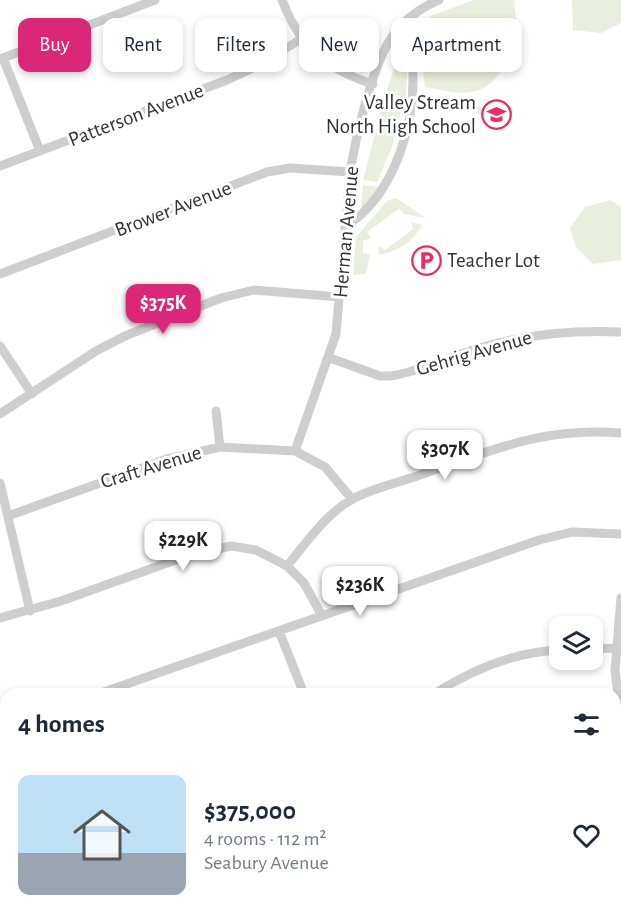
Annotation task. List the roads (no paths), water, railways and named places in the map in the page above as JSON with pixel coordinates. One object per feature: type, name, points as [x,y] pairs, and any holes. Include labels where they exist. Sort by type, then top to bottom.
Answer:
[{"type":"street","points":[[40,151],[2,58],[154,0]]},
{"type":"street","points":[[282,0],[299,35]]},
{"type":"street","name":"Herman Avenue","points":[[411,18],[426,6],[439,0]]},
{"type":"street","name":"Patterson Avenue","points":[[0,166],[227,80],[259,65],[299,40]]},
{"type":"street","name":"Herman Avenue","points":[[295,452],[330,358],[336,334],[354,147],[384,52],[391,42]]},
{"type":"street","points":[[346,72],[373,84]]},
{"type":"street","points":[[345,227],[358,218],[379,193],[397,160],[408,126],[411,72]]},
{"type":"street","name":"Brower Avenue","points":[[0,274],[267,172],[290,168],[350,172]]},
{"type":"street","points":[[0,414],[96,351],[125,336],[221,298],[254,290],[340,297]]},
{"type":"street","name":"Gehrig Avenue","points":[[330,358],[380,376],[391,376],[531,335],[586,330],[621,332]]},
{"type":"street","points":[[0,346],[32,394]]},
{"type":"street","points":[[216,411],[220,447]]},
{"type":"street","points":[[287,566],[315,532],[352,499],[545,435],[589,431],[621,433]]},
{"type":"street","name":"Craft Avenue","points":[[8,516],[167,459],[220,447],[295,452],[325,467],[352,499]]},
{"type":"street","points":[[0,483],[30,611]]},
{"type":"street","points":[[115,688],[557,535],[588,532],[621,534]]},
{"type":"street","points":[[0,618],[30,611],[231,546],[256,550],[287,566],[304,583],[322,616]]},
{"type":"street","points":[[617,688],[615,670],[621,598]]},
{"type":"street","points":[[279,631],[301,688]]},
{"type":"street","points":[[603,648],[617,648]]},
{"type":"street","points":[[444,688],[477,669],[512,658],[549,652]]},
{"type":"place","name":"Valley Stream North High School","points":[[497,114]]},
{"type":"place","name":"Teacher Lot","points":[[426,260]]}]
